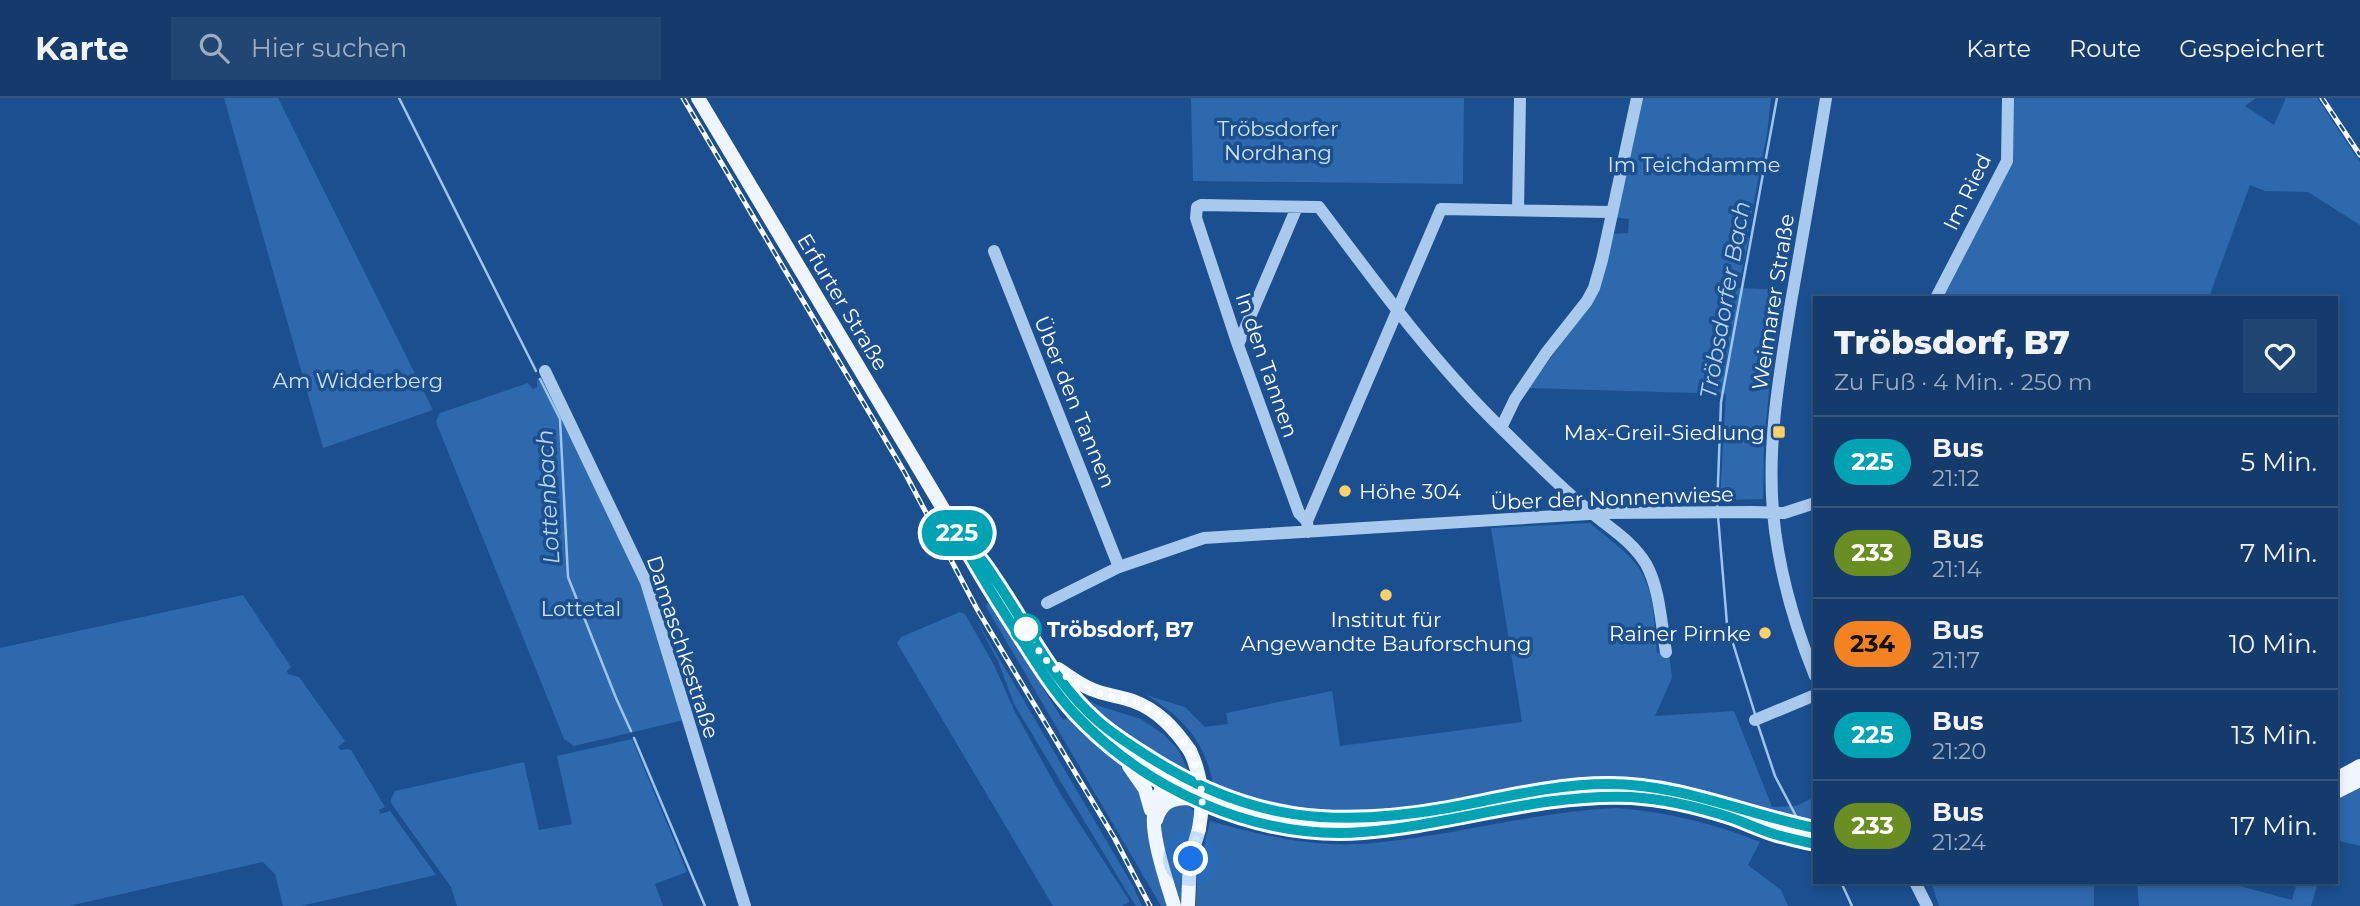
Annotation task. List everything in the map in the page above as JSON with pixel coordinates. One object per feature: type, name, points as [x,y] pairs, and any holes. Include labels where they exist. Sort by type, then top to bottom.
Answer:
[{"type":"main road","name":"Erfurter Straße","points":[[698,98],[954,527],[985,584],[1043,674],[1075,714],[1121,757]]},
{"type":"main road","name":"Erfurter Straße","points":[[954,527],[991,572],[1047,662],[1067,689],[1096,720],[1119,738],[1211,792],[1297,816],[1374,818],[1444,809],[1571,786],[1609,784],[1702,796],[1782,822],[1813,828]]},
{"type":"main road","points":[[1047,662],[1088,688],[1148,708],[1174,729],[1190,751],[1200,781],[1202,799],[1199,829],[1189,872],[1188,906]]},
{"type":"main road","points":[[1121,757],[1166,785],[1228,814],[1252,821],[1327,833],[1364,832],[1442,821],[1573,798],[1633,797],[1703,809],[1772,834],[1813,844]]},
{"type":"main road","points":[[1121,757],[1145,789],[1174,906]]},
{"type":"main road","points":[[2338,778],[2360,766]]},
{"type":"main road","points":[[1155,829],[1154,804],[1172,780],[1185,779]]},
{"type":"main road","points":[[2338,791],[2360,780]]},
{"type":"main road","points":[[1155,829],[1161,808],[1168,801],[1193,798]]},
{"type":"street","points":[[1518,210],[1520,98]]},
{"type":"street","points":[[1501,428],[1515,399],[1594,288],[1637,98]]},
{"type":"street","name":"Weimarer Straße","points":[[1813,670],[1787,590],[1773,513],[1772,467],[1779,372],[1826,98]]},
{"type":"street","name":"Im Ried","points":[[1937,296],[2007,161],[2008,98]]},
{"type":"street","name":"In den Tannen","points":[[1297,207],[1197,206],[1196,218],[1238,345],[1299,513],[1307,526]]},
{"type":"street","points":[[1238,345],[1297,207],[1319,207],[1398,312],[1501,428],[1592,514],[1629,542],[1646,565],[1655,587],[1666,652]]},
{"type":"street","points":[[1307,526],[1441,209],[1611,212]]},
{"type":"street","name":"Über den Tannen","points":[[994,251],[1119,567]]},
{"type":"street","name":"Damaschkestraße","points":[[545,371],[646,582],[745,906]]},
{"type":"street","points":[[1773,513],[1784,513],[1813,504]]},
{"type":"street","name":"Über der Nonnenwiese","points":[[1047,603],[1119,567],[1204,538],[1307,526],[1592,514],[1773,513]]},
{"type":"street","points":[[1755,720],[1813,696]]},
{"type":"street","points":[[1916,884],[1927,906]]},
{"type":"green space","name":"Am Widderberg","points":[[224,98],[278,98],[433,410],[323,448]]},
{"type":"green space","name":"Tröbsdorfer Nordhang","points":[[1191,98],[1464,98],[1463,184],[1193,181]]},
{"type":"green space","name":"Im Teichdamme","points":[[1642,98],[1771,98],[1767,134],[1747,237],[1749,238],[1738,288],[1785,290],[1770,380],[1764,443],[1763,499],[1720,500],[1726,394],[1529,388],[1597,294],[1614,234],[1628,233],[1629,219],[1614,217]]},
{"type":"green space","points":[[2009,98],[2256,98],[2245,106],[2274,125],[2286,98],[2317,98],[2360,162],[2360,225],[2308,192],[2265,191],[2250,185],[2209,296],[1939,296],[2008,162]]},
{"type":"green space","name":"Lottetal","points":[[544,376],[641,583],[684,720],[574,746],[564,739],[436,422],[440,413],[528,383],[533,389],[537,387],[537,379]]},
{"type":"green space","points":[[1590,523],[1620,548],[1640,569],[1648,586],[1657,653],[1669,652],[1672,678],[1655,716],[1734,711],[1772,807],[1796,806],[1813,798],[1813,822],[1704,793],[1444,803],[1364,812],[1292,811],[1214,789],[1200,745],[1183,723],[1146,695],[1185,707],[1205,727],[1228,724],[1226,713],[1332,691],[1340,746],[1522,722],[1491,528]]},
{"type":"green space","points":[[243,595],[291,667],[287,671],[288,674],[299,677],[345,741],[338,747],[340,750],[351,750],[385,807],[379,810],[380,814],[390,811],[436,875],[301,906],[283,906],[275,874],[263,862],[69,906],[0,906],[0,648]]},
{"type":"green space","points":[[988,603],[1063,720],[1067,718],[1084,729],[1127,769],[1147,807],[1148,829],[1169,906],[1161,906],[985,605]]},
{"type":"green space","points":[[960,612],[965,614],[994,665],[1015,712],[1061,795],[1129,900],[1122,906],[1053,906],[897,643],[901,637]]},
{"type":"green space","points":[[973,614],[1133,886],[1142,906],[1136,906],[1130,897],[1014,704],[998,661]]},
{"type":"green space","points":[[1090,701],[1141,719],[1163,734],[1178,749],[1190,775],[1124,733]]},
{"type":"green space","points":[[632,739],[687,872],[655,884],[663,906],[457,906],[451,887],[391,803],[395,791],[524,762],[539,830],[572,824],[557,756]]},
{"type":"green space","points":[[2360,785],[2360,846],[2338,840],[2338,795]]},
{"type":"green space","points":[[1176,804],[1188,805],[1196,813],[1184,902],[1179,903],[1165,856],[1161,829],[1166,810]]},
{"type":"green space","points":[[1616,808],[1690,819],[1760,842],[1748,865],[1781,890],[1788,906],[1196,906],[1197,878],[1210,821],[1285,839],[1323,844],[1362,844],[1552,814]]},
{"type":"green space","points":[[1932,884],[2094,884],[2094,906],[1939,906]]},
{"type":"green space","points":[[2137,884],[2232,884],[2292,900],[2296,884],[2317,884],[2311,906],[2139,906]]},
{"type":"waterway","name":"Lottenbach","points":[[399,98],[536,371]]},
{"type":"waterway","name":"Tröbsdorfer Bach","points":[[1717,510],[1721,402],[1777,98]]},
{"type":"waterway","name":"Lottenbach","points":[[540,379],[560,419],[568,577],[631,731]]},
{"type":"waterway","name":"Tröbsdorfer Bach","points":[[1718,516],[1727,624],[1755,714]]},
{"type":"waterway","name":"Tröbsdorfer Bach","points":[[1758,725],[1775,776],[1796,816]]},
{"type":"waterway","name":"Lottenbach","points":[[634,738],[705,906]]},
{"type":"waterway","name":"Tröbsdorfer Bach","points":[[1842,884],[1852,906]]},
{"type":"railway","points":[[683,98],[905,473],[977,609],[1115,839],[1150,906]]},
{"type":"railway","points":[[2322,98],[2360,155]]},
{"type":"bus line","name":"225","points":[[1813,828],[1782,822],[1702,796],[1670,789],[1609,784],[1571,786],[1444,809],[1374,818],[1297,816],[1227,798],[1185,779],[1119,738],[1096,720],[1067,689],[1047,662],[991,572],[954,527],[985,584],[1043,674],[1075,714],[1121,757],[1166,785],[1228,814],[1281,827],[1327,833],[1364,832],[1442,821],[1548,801],[1633,797],[1703,809],[1772,834],[1813,844]]},
{"type":"place","name":"Max-Greil-Siedlung","points":[[1779,432]]},
{"type":"place","name":"Höhe 304","points":[[1345,491]]},
{"type":"place","name":"Institut für Angewandte Bauforschung","points":[[1386,595]]},
{"type":"place","name":"Tröbsdorf, B7","points":[[1026,629]]},
{"type":"place","name":"Rainer Pirnke","points":[[1765,633]]},
{"type":"route","points":[[1026,629],[1047,662],[1088,688],[1148,708],[1162,717],[1182,739],[1198,771],[1202,799],[1202,815],[1191,859]]}]
